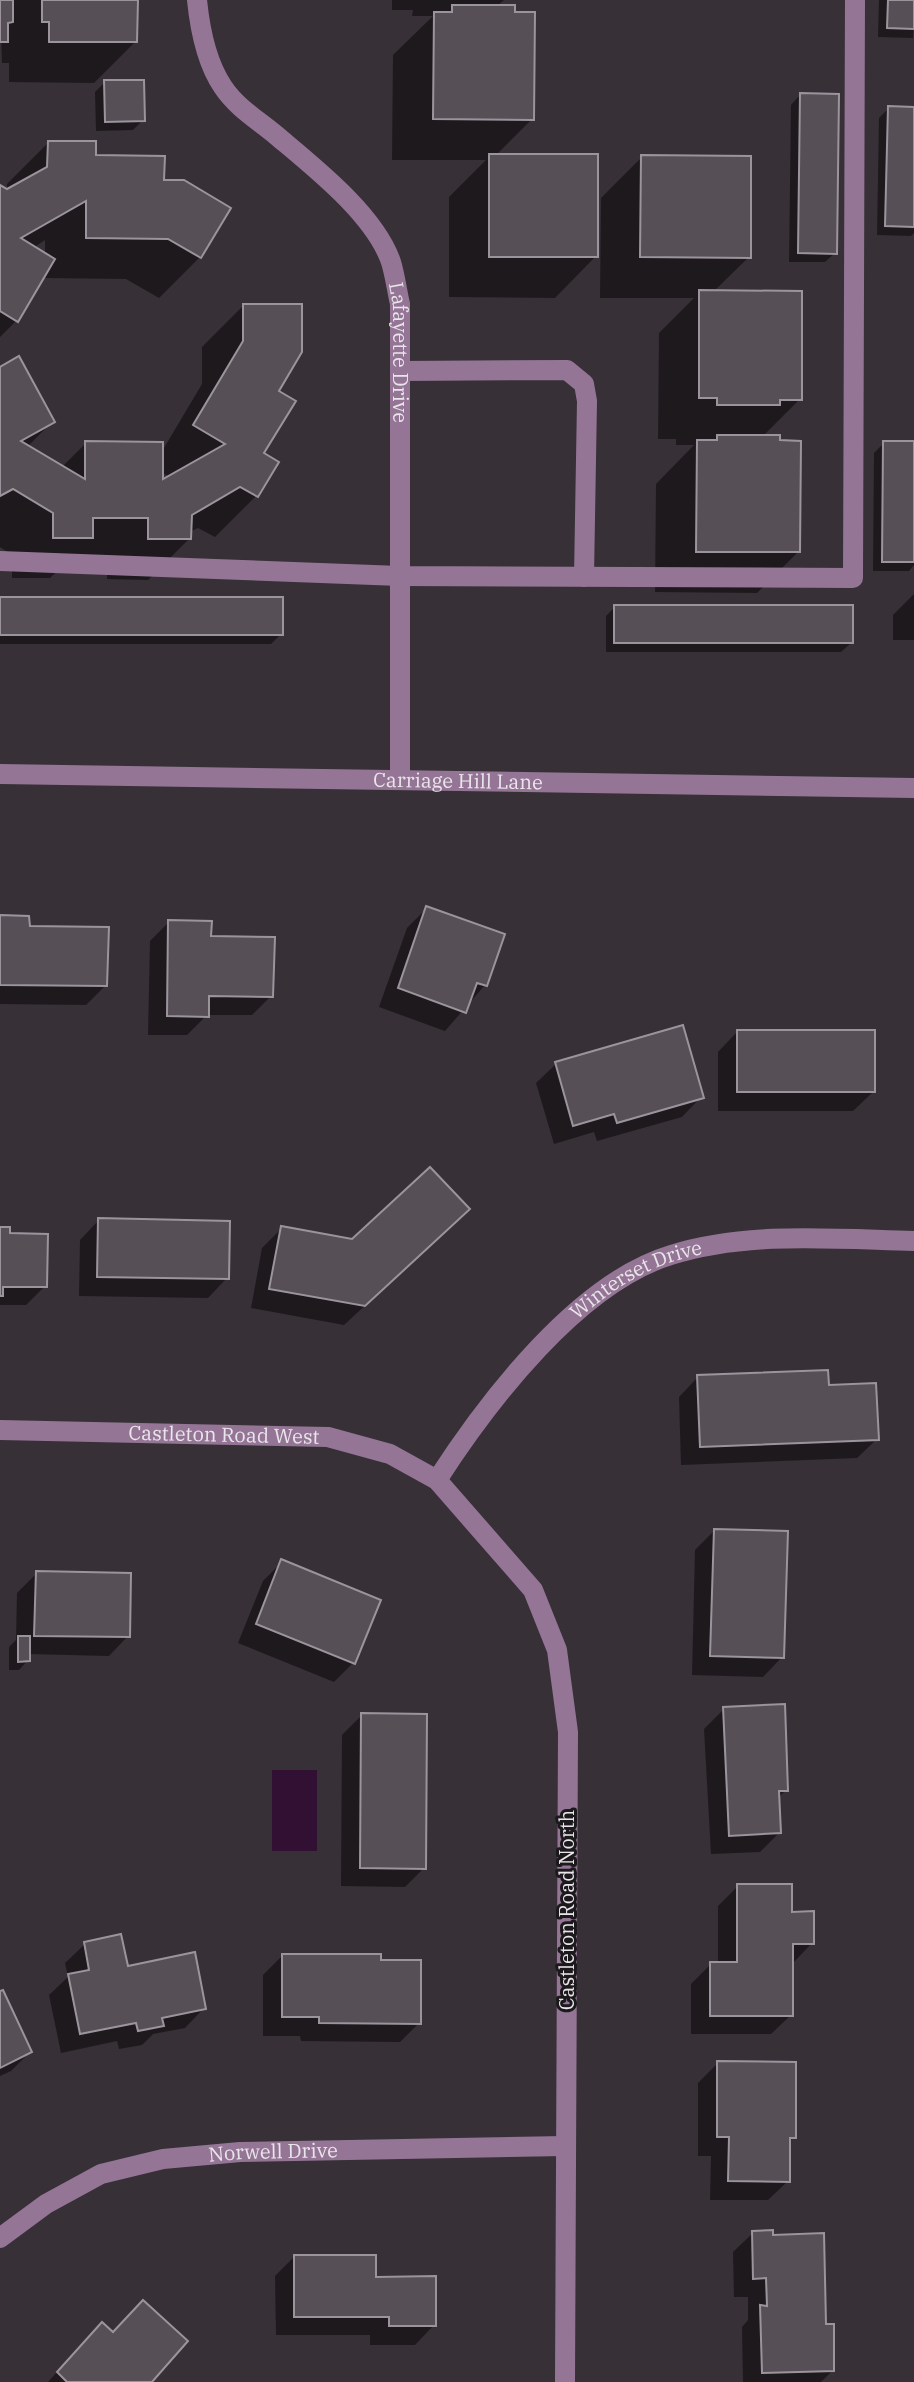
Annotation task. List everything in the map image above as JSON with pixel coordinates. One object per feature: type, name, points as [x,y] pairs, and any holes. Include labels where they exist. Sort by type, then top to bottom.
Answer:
[{"type":"street","name":"Lafayette Drive","points":[[197,0],[200,25],[212,67],[224,88],[242,110],[295,151],[354,206],[391,261],[400,304],[400,779]]},
{"type":"street","points":[[0,561],[400,576],[853,578],[855,0]]},
{"type":"street","points":[[400,371],[567,370],[584,384],[587,401],[584,577]]},
{"type":"street","name":"Carriage Hill Lane","points":[[0,774],[914,788]]},
{"type":"street","name":"Winterset Drive","points":[[437,1480],[466,1436],[544,1343],[581,1308],[621,1278],[669,1256],[712,1245],[794,1238],[914,1241]]},
{"type":"street","name":"Castleton Road West","points":[[0,1430],[328,1437],[390,1454],[437,1480]]},
{"type":"street","name":"Castleton Road North","points":[[437,1480],[533,1590],[557,1650],[568,1732],[565,2382]]},
{"type":"street","name":"Norwell Drive","points":[[0,2238],[46,2204],[101,2174],[163,2159],[240,2152],[565,2146]]},
{"type":"shaded area","points":[[272,1770],[317,1770],[317,1851],[272,1851]]},
{"type":"building","points":[[0,0],[13,0],[13,22],[8,23],[8,42],[0,42]]},
{"type":"building","points":[[42,0],[138,0],[137,42],[49,42],[49,22],[42,22]]},
{"type":"building","points":[[888,0],[914,0],[914,29],[887,28]]},
{"type":"building","points":[[452,5],[515,5],[515,12],[535,12],[534,120],[433,119],[434,12],[452,12]]},
{"type":"building","points":[[104,80],[144,80],[145,121],[105,122]]},
{"type":"building","points":[[800,93],[839,94],[837,254],[798,253]]},
{"type":"building","points":[[888,106],[914,107],[914,227],[885,226]]},
{"type":"building","points":[[48,141],[96,141],[96,155],[165,156],[164,180],[184,180],[231,208],[201,258],[168,239],[86,238],[86,201],[21,238],[55,259],[18,322],[0,311],[0,185],[7,189],[47,167]]},
{"type":"building","points":[[489,154],[598,154],[598,257],[489,257]]},
{"type":"building","points":[[641,155],[751,156],[751,258],[640,257]]},
{"type":"building","points":[[699,290],[802,291],[802,400],[780,400],[780,405],[717,405],[717,398],[699,398]]},
{"type":"building","points":[[243,304],[302,304],[302,352],[279,391],[296,401],[264,453],[279,462],[258,497],[240,487],[192,515],[191,539],[148,539],[148,518],[93,518],[93,538],[53,538],[53,513],[13,489],[0,496],[0,367],[19,356],[55,422],[21,441],[85,479],[85,441],[163,442],[163,479],[225,444],[193,425],[243,341]]},
{"type":"building","points":[[717,435],[780,435],[780,440],[801,441],[800,552],[696,552],[697,440],[717,440]]},
{"type":"building","points":[[883,441],[914,441],[914,562],[882,562]]},
{"type":"building","points":[[0,597],[283,597],[283,635],[0,635]]},
{"type":"building","points":[[614,605],[853,605],[853,643],[614,643]]},
{"type":"building","points":[[426,906],[505,934],[487,986],[477,983],[466,1013],[398,988]]},
{"type":"building","points":[[0,915],[29,916],[30,926],[109,927],[107,986],[0,985]]},
{"type":"building","points":[[168,920],[212,921],[211,936],[275,937],[273,997],[209,996],[209,1017],[167,1016]]},
{"type":"building","points":[[683,1025],[704,1098],[617,1123],[614,1114],[573,1126],[555,1062]]},
{"type":"building","points":[[737,1030],[875,1030],[875,1092],[737,1092]]},
{"type":"building","points":[[430,1167],[470,1209],[365,1306],[269,1289],[281,1226],[352,1239]]},
{"type":"building","points":[[98,1218],[230,1221],[229,1279],[97,1277]]},
{"type":"building","points":[[0,1227],[10,1227],[10,1233],[48,1234],[47,1287],[3,1287],[3,1296],[0,1296]]},
{"type":"building","points":[[828,1370],[829,1385],[876,1383],[879,1440],[700,1447],[697,1375]]},
{"type":"building","points":[[714,1529],[788,1531],[784,1658],[710,1656]]},
{"type":"building","points":[[281,1559],[381,1600],[355,1664],[256,1624]]},
{"type":"building","points":[[36,1571],[131,1573],[130,1637],[34,1636]]},
{"type":"building","points":[[18,1636],[30,1636],[30,1661],[18,1662]]},
{"type":"building","points":[[785,1704],[788,1791],[779,1791],[781,1833],[729,1836],[723,1707]]},
{"type":"building","points":[[361,1713],[427,1714],[426,1869],[360,1868]]},
{"type":"building","points":[[737,1884],[792,1884],[792,1912],[814,1911],[814,1944],[793,1944],[793,2016],[710,2016],[710,1962],[737,1962]]},
{"type":"building","points":[[121,1934],[128,1966],[195,1952],[206,2009],[162,2018],[164,2026],[138,2031],[136,2023],[80,2034],[68,1974],[89,1970],[84,1942]]},
{"type":"building","points":[[282,1954],[381,1954],[381,1960],[421,1960],[421,2024],[319,2023],[319,2017],[282,2017]]},
{"type":"building","points":[[3,1990],[32,2052],[0,2068],[0,1991]]},
{"type":"building","points":[[717,2061],[796,2062],[796,2138],[790,2138],[790,2182],[728,2181],[729,2137],[717,2137]]},
{"type":"building","points":[[773,2230],[773,2235],[824,2233],[826,2324],[834,2324],[834,2371],[762,2373],[760,2305],[767,2306],[766,2278],[753,2279],[752,2231]]},
{"type":"building","points":[[294,2255],[376,2255],[376,2277],[436,2276],[436,2326],[389,2326],[389,2317],[294,2317]]},
{"type":"building","points":[[143,2300],[188,2341],[152,2382],[67,2382],[57,2372],[102,2322],[113,2332]]}]
